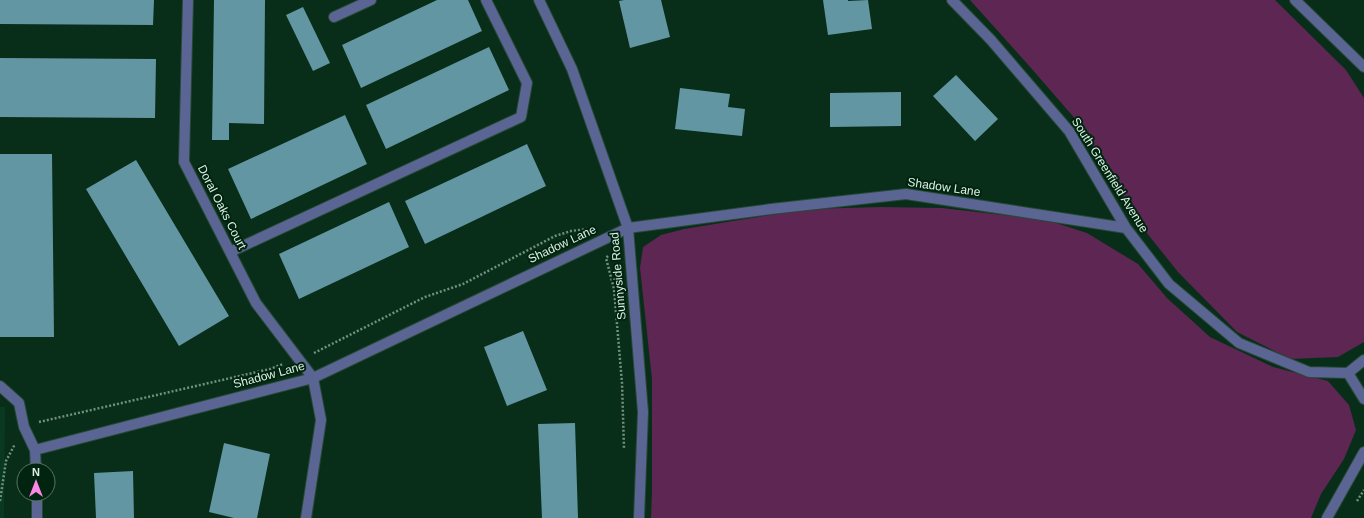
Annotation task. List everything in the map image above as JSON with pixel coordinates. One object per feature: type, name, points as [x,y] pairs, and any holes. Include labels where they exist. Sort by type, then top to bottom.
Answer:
[{"type":"street","name":"Doral Oaks Court","points":[[188,0],[184,162],[256,303],[312,378]]},
{"type":"street","points":[[334,17],[371,0]]},
{"type":"street","points":[[230,252],[521,117],[526,83],[486,0]]},
{"type":"street","name":"Sunnyside Road","points":[[538,0],[572,69],[628,228],[643,412],[639,518]]},
{"type":"street","name":"South Greenfield Avenue","points":[[952,0],[991,40],[1069,131],[1126,228],[1169,284],[1239,343],[1309,372],[1348,373]]},
{"type":"street","points":[[1295,0],[1364,67]]},
{"type":"street","name":"Shadow Lane","points":[[35,450],[312,378],[628,228],[771,209],[906,194],[1126,228]]},
{"type":"street","points":[[1364,360],[1348,373],[1364,399]]},
{"type":"street","points":[[306,518],[321,420],[312,378]]},
{"type":"street","points":[[0,386],[19,403],[24,428],[35,450],[36,462]]},
{"type":"street","points":[[1327,518],[1364,452]]},
{"type":"street","points":[[37,502],[37,518]]},
{"type":"path","points":[[270,370],[321,351],[426,297],[463,284],[555,236],[571,230],[589,228]]},
{"type":"path","points":[[610,252],[606,258],[614,289],[622,383],[624,452]]},
{"type":"path","points":[[1357,501],[1364,490]]},
{"type":"shaded area","points":[[970,0],[1275,0],[1346,70],[1364,98],[1364,342],[1338,357],[1290,359],[1237,332],[1178,272],[1138,222],[1077,121]]},
{"type":"shaded area","points":[[881,207],[942,208],[1047,220],[1087,233],[1138,264],[1167,298],[1210,337],[1273,367],[1328,381],[1349,405],[1356,430],[1344,459],[1321,494],[1311,518],[651,518],[652,379],[640,268],[643,247],[661,235],[684,229],[807,209]]},
{"type":"shaded area","points":[[0,407],[5,407],[4,518],[0,518]]},
{"type":"building","points":[[0,0],[154,0],[153,25],[0,24]]},
{"type":"building","points":[[214,0],[265,0],[264,124],[229,123],[229,140],[212,140]]},
{"type":"building","points":[[437,0],[468,0],[482,31],[361,88],[342,45]]},
{"type":"building","points":[[661,0],[670,37],[630,48],[619,1]]},
{"type":"building","points":[[823,0],[868,0],[872,29],[828,35]]},
{"type":"building","points":[[303,7],[330,63],[313,71],[286,15]]},
{"type":"building","points":[[489,47],[509,90],[386,149],[366,105]]},
{"type":"building","points":[[0,58],[156,59],[155,118],[0,117]]},
{"type":"building","points":[[956,75],[998,119],[975,141],[933,96]]},
{"type":"building","points":[[680,88],[730,94],[728,107],[745,109],[742,136],[675,129]]},
{"type":"building","points":[[901,92],[901,126],[830,127],[830,93]]},
{"type":"building","points":[[345,115],[367,164],[251,219],[228,169]]},
{"type":"building","points":[[527,144],[546,186],[425,244],[405,201]]},
{"type":"building","points":[[0,154],[52,154],[54,337],[0,337]]},
{"type":"building","points":[[136,160],[229,316],[179,346],[86,189]]},
{"type":"building","points":[[389,202],[409,247],[299,299],[279,254]]},
{"type":"building","points":[[523,331],[547,390],[507,406],[484,347]]},
{"type":"building","points":[[575,423],[578,518],[542,518],[538,424]]},
{"type":"building","points":[[224,443],[270,454],[257,518],[234,518],[209,512]]},
{"type":"building","points":[[133,471],[134,518],[96,518],[94,473]]}]
